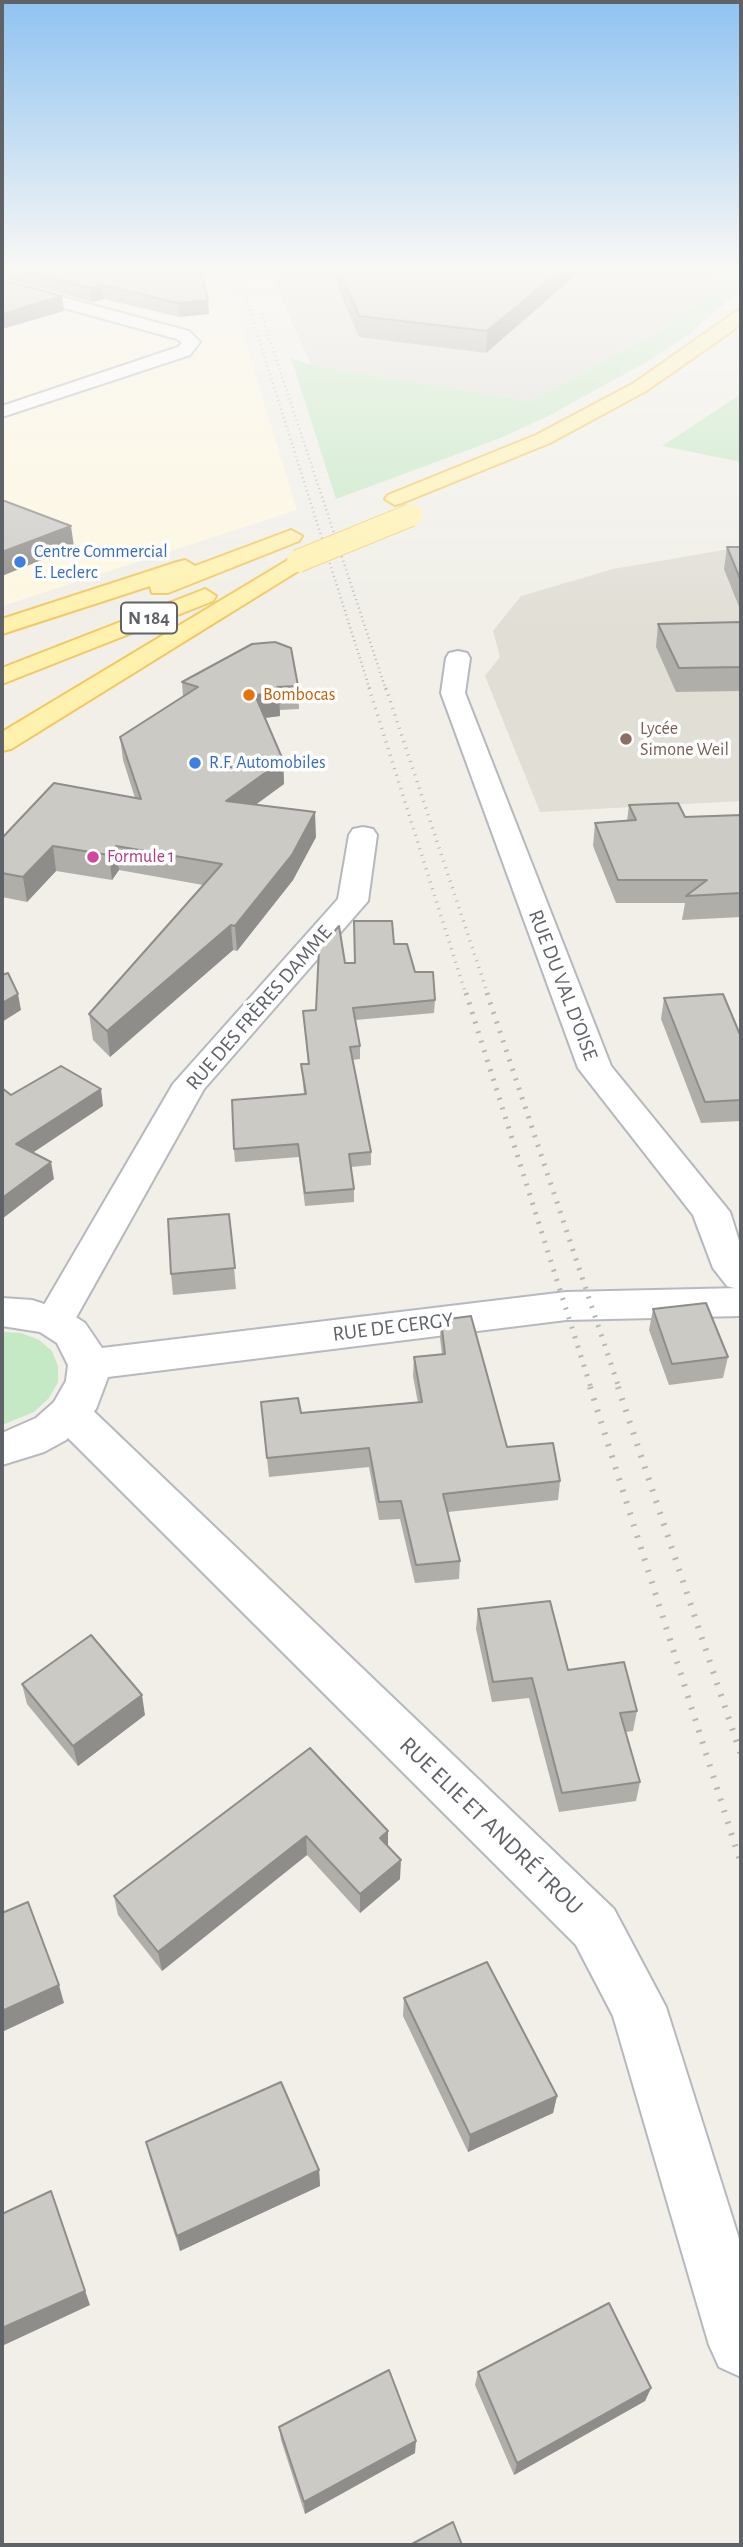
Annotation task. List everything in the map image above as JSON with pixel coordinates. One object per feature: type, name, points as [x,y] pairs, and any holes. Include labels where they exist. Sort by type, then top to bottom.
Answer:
[{"type":"main road","points":[[388,501],[543,439],[642,386]]},
{"type":"main road","name":"N 184","points":[[2,677],[417,512]]},
{"type":"main road","name":"N 184","points":[[5,637],[317,527]]},
{"type":"main road","points":[[2,743],[298,561]]},
{"type":"street","points":[[2,412],[80,386]]},
{"type":"street","name":"RUE DU VAL D'OISE","points":[[458,658],[453,693],[595,1068],[711,1212],[726,1259],[741,1277]]},
{"type":"street","name":"RUE DES FRÈRES DAMME","points":[[54,1322],[190,1084],[353,901],[363,835]]},
{"type":"street","name":"RUE DE CERGY","points":[[88,1365],[566,1307],[741,1302]]},
{"type":"street","points":[[2,1312],[32,1314],[54,1322],[71,1333],[82,1348],[88,1365],[87,1381],[81,1398],[33,1434],[2,1478]]},
{"type":"street","name":"RUE ELIE ET ANDRÉ TROU","points":[[33,1434],[595,1927],[638,2007],[741,2345]]},
{"type":"shaded area","points":[[2,386],[259,386],[297,510],[2,606]]},
{"type":"shaded area","points":[[438,386],[559,386],[531,401]]},
{"type":"shaded area","name":"Lycée Simone Weil","points":[[741,547],[741,801],[540,812],[485,676],[500,657],[493,631],[521,596],[613,569]]},
{"type":"green space","points":[[300,386],[438,386],[531,401],[559,386],[603,386],[498,439],[336,499]]},
{"type":"green space","points":[[741,394],[741,462],[662,446]]},
{"type":"green space","points":[[2,1332],[21,1333],[39,1340],[52,1351],[58,1366],[58,1382],[49,1398],[34,1412],[2,1425]]},
{"type":"building","points":[[2,500],[71,526],[2,552]]},
{"type":"building","points":[[727,547],[741,547],[741,581]]},
{"type":"building","points":[[741,622],[741,667],[679,668],[658,624]]},
{"type":"building","points":[[275,642],[291,648],[298,686],[277,687],[279,693],[255,695],[283,760],[226,801],[315,812],[292,855],[235,926],[231,925],[107,1031],[89,1014],[222,864],[116,846],[109,855],[53,846],[23,877],[2,873],[2,838],[54,783],[141,799],[120,737],[198,687],[182,682],[252,644]]},
{"type":"building","points":[[678,803],[685,817],[741,815],[741,893],[686,896],[707,880],[618,880],[595,823],[636,820],[629,805]]},
{"type":"building","points":[[354,921],[392,921],[394,944],[407,944],[415,972],[433,972],[435,1000],[353,1008],[360,1046],[350,1047],[371,1152],[349,1154],[354,1189],[305,1193],[298,1144],[234,1149],[232,1100],[306,1094],[301,1064],[309,1064],[303,1011],[316,1010],[319,949],[339,926],[345,963],[355,963]]},
{"type":"building","points":[[8,973],[18,994],[2,1003],[2,975]]},
{"type":"building","points":[[723,994],[741,1037],[741,1100],[705,1102],[664,998]]},
{"type":"building","points":[[61,1066],[101,1089],[16,1144],[51,1162],[2,1198],[2,1088],[11,1095]]},
{"type":"building","points":[[229,1214],[235,1268],[171,1274],[168,1219]]},
{"type":"building","points":[[706,1303],[728,1357],[672,1364],[653,1309]]},
{"type":"building","points":[[471,1316],[507,1447],[553,1443],[560,1481],[443,1494],[460,1561],[416,1565],[401,1501],[379,1502],[369,1448],[267,1458],[261,1402],[298,1398],[301,1413],[422,1402],[414,1357],[445,1354],[441,1320]]},
{"type":"building","points":[[550,1601],[568,1670],[624,1662],[637,1711],[620,1713],[640,1782],[562,1793],[532,1678],[493,1682],[478,1609]]},
{"type":"building","points":[[91,1635],[142,1695],[73,1746],[22,1684]]},
{"type":"building","points":[[310,1748],[388,1831],[380,1838],[401,1860],[360,1894],[306,1836],[158,1952],[114,1896]]},
{"type":"building","points":[[28,1902],[59,1985],[2,2011],[2,1913]]},
{"type":"building","points":[[487,1962],[557,2096],[470,2135],[404,1998]]},
{"type":"building","points":[[281,2082],[319,2170],[177,2236],[146,2142]]},
{"type":"building","points":[[51,2191],[85,2291],[2,2328],[2,2214]]},
{"type":"building","points":[[609,2303],[651,2388],[517,2463],[478,2372]]},
{"type":"building","points":[[389,2370],[416,2441],[304,2502],[279,2427]]},
{"type":"building","points":[[453,2522],[462,2545],[410,2545]]},
{"type":"railway","points":[[274,386],[370,690]]},
{"type":"railway","points":[[285,386],[386,690]]},
{"type":"railway","points":[[369,688],[466,995]]},
{"type":"railway","points":[[386,688],[488,995]]},
{"type":"railway","points":[[466,993],[591,1388]]},
{"type":"railway","points":[[487,993],[619,1388]]},
{"type":"railway","points":[[590,1387],[741,1864]]},
{"type":"railway","points":[[618,1387],[741,1755]]},
{"type":"place","name":"Centre Commercial E. Leclerc","points":[[20,562]]},
{"type":"place","name":"Bombocas","points":[[249,695]]},
{"type":"place","name":"Lycée Simone Weil","points":[[626,739]]},
{"type":"place","name":"R.F. Automobiles","points":[[195,763]]},
{"type":"place","name":"Formule 1","points":[[93,857]]}]
